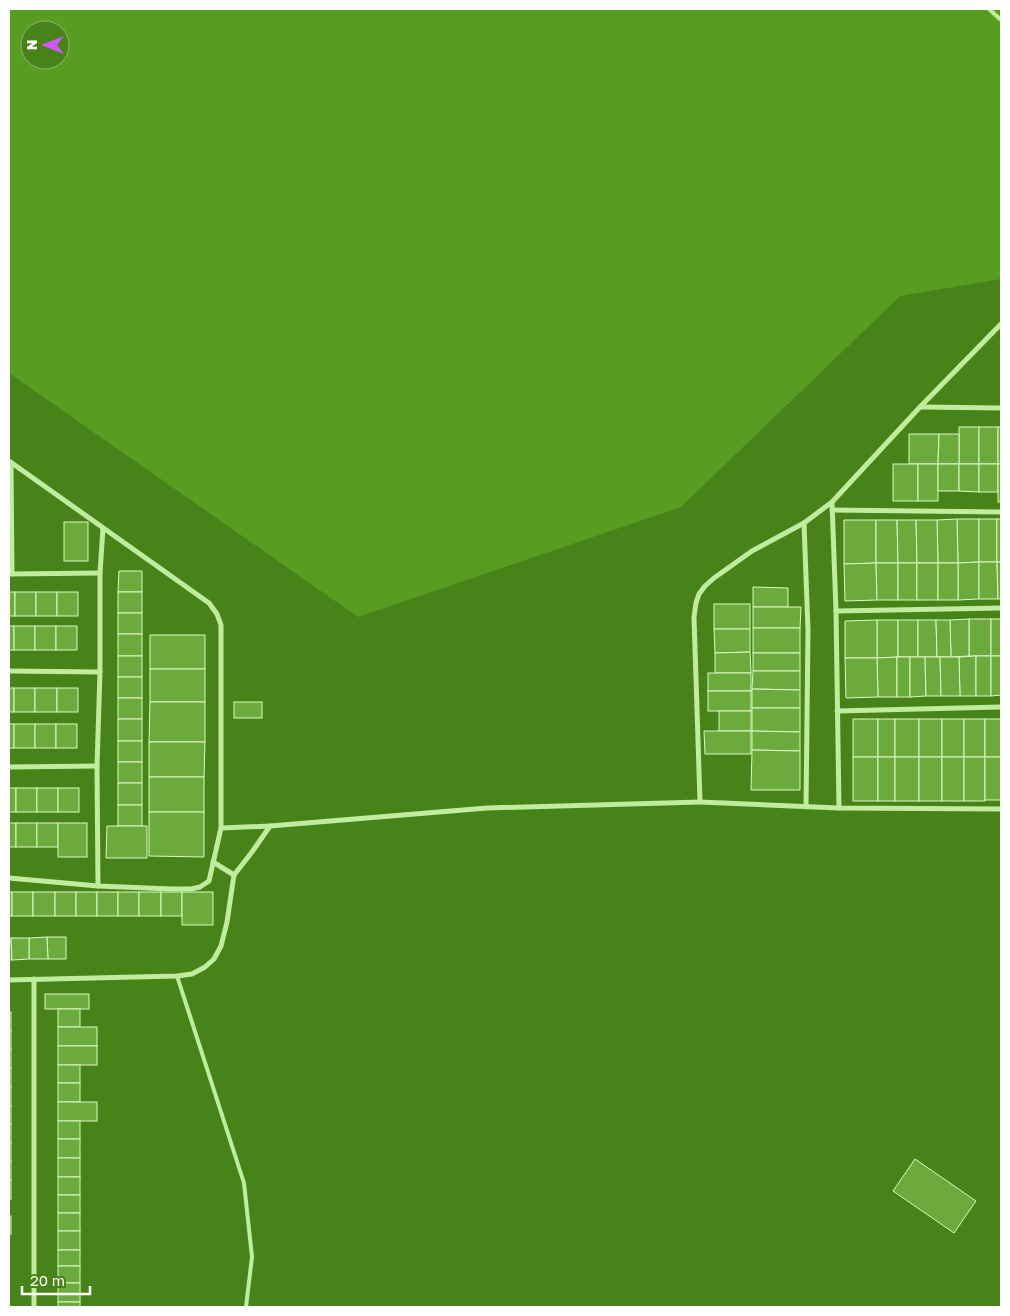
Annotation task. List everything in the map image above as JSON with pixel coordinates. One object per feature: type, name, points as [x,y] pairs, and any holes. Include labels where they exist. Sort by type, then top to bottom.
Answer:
[{"type":"street","points":[[700,802],[694,616],[699,594],[714,578],[752,551],[804,523],[832,502],[920,407],[1001,324]]},
{"type":"street","points":[[920,407],[1001,408]]},
{"type":"street","points":[[9,878],[98,886],[191,889],[200,887],[209,881],[221,828],[221,625],[217,614],[209,603],[10,462]]},
{"type":"street","points":[[10,462],[10,574],[100,573]]},
{"type":"street","points":[[832,502],[836,611],[839,808]]},
{"type":"street","points":[[832,510],[1001,512]]},
{"type":"street","points":[[804,523],[808,630],[806,807]]},
{"type":"street","points":[[98,886],[97,766],[100,672],[100,573],[103,528]]},
{"type":"street","points":[[836,611],[1001,608]]},
{"type":"street","points":[[9,671],[100,672]]},
{"type":"street","points":[[838,712],[1001,708]]},
{"type":"street","points":[[9,767],[97,766]]},
{"type":"street","points":[[221,828],[270,826],[487,808],[700,802],[839,808],[1001,809]]},
{"type":"street","points":[[9,980],[177,976],[192,974],[205,967],[214,959],[221,946],[234,875],[270,826]]},
{"type":"street","points":[[213,862],[234,875]]},
{"type":"street","points":[[34,979],[34,1307]]},
{"type":"lane","points":[[989,9],[1001,20]]},
{"type":"lane","points":[[177,976],[244,1183],[252,1257],[246,1307]]},
{"type":"green space","points":[[9,9],[1001,9],[1001,279],[900,296],[681,507],[358,617],[9,373]]},
{"type":"building","points":[[959,427],[979,427],[979,464],[959,464]]},
{"type":"building","points":[[979,427],[998,427],[998,464],[979,464]]},
{"type":"building","points":[[998,427],[1001,427],[1001,464],[998,464]]},
{"type":"building","points":[[909,434],[939,434],[938,464],[909,464]]},
{"type":"building","points":[[939,434],[959,434],[959,464],[938,464]]},
{"type":"building","points":[[893,464],[918,464],[918,501],[893,501]]},
{"type":"building","points":[[918,464],[938,464],[938,501],[918,501]]},
{"type":"building","points":[[938,464],[959,464],[959,491],[938,491]]},
{"type":"building","points":[[959,464],[979,464],[979,492],[959,491]]},
{"type":"building","points":[[979,464],[998,464],[998,492],[979,492]]},
{"type":"building","points":[[998,464],[1001,464],[1001,502],[998,502]]},
{"type":"building","points":[[957,519],[979,519],[979,562],[958,563]]},
{"type":"building","points":[[957,519],[958,563],[938,563],[937,520]]},
{"type":"building","points":[[979,519],[997,519],[997,562],[979,562]]},
{"type":"building","points":[[997,519],[1001,519],[1001,562],[997,562]]},
{"type":"building","points":[[844,520],[876,520],[876,563],[844,564]]},
{"type":"building","points":[[876,520],[897,520],[898,563],[876,563]]},
{"type":"building","points":[[897,520],[916,520],[917,563],[898,563]]},
{"type":"building","points":[[916,520],[937,520],[938,563],[917,563]]},
{"type":"building","points":[[64,522],[88,522],[88,561],[64,561]]},
{"type":"building","points":[[979,562],[979,599],[958,600],[958,563]]},
{"type":"building","points":[[979,562],[997,562],[998,599],[979,599]]},
{"type":"building","points":[[997,562],[1001,562],[1001,599],[998,599]]},
{"type":"building","points":[[876,563],[877,600],[845,601],[844,564]]},
{"type":"building","points":[[876,563],[898,563],[898,600],[877,600]]},
{"type":"building","points":[[898,563],[917,563],[917,600],[898,600]]},
{"type":"building","points":[[917,563],[938,563],[938,600],[917,600]]},
{"type":"building","points":[[938,563],[958,563],[958,600],[938,600]]},
{"type":"building","points":[[119,571],[142,571],[142,592],[118,592]]},
{"type":"building","points":[[753,587],[788,588],[788,607],[753,607]]},
{"type":"building","points":[[9,592],[15,592],[15,616],[9,616]]},
{"type":"building","points":[[15,592],[36,592],[36,616],[15,616]]},
{"type":"building","points":[[36,592],[57,592],[57,616],[36,616]]},
{"type":"building","points":[[57,592],[78,592],[78,616],[57,616]]},
{"type":"building","points":[[118,592],[142,592],[142,613],[118,613]]},
{"type":"building","points":[[714,604],[750,604],[750,629],[714,629]]},
{"type":"building","points":[[753,607],[801,607],[800,628],[753,628]]},
{"type":"building","points":[[118,613],[142,613],[142,634],[118,634]]},
{"type":"building","points":[[969,619],[991,619],[991,656],[969,656]]},
{"type":"building","points":[[969,619],[969,656],[951,657],[950,620]]},
{"type":"building","points":[[991,619],[1001,619],[1001,656],[991,656]]},
{"type":"building","points":[[877,620],[898,620],[898,657],[877,658]]},
{"type":"building","points":[[877,620],[877,658],[845,658],[845,621]]},
{"type":"building","points":[[898,620],[918,620],[918,657],[898,657]]},
{"type":"building","points":[[918,620],[936,620],[937,657],[918,657]]},
{"type":"building","points":[[936,620],[950,620],[951,657],[937,657]]},
{"type":"building","points":[[9,626],[14,626],[14,650],[9,650]]},
{"type":"building","points":[[14,626],[35,626],[35,650],[14,650]]},
{"type":"building","points":[[35,626],[56,626],[56,650],[35,650]]},
{"type":"building","points":[[56,626],[77,626],[77,650],[56,650]]},
{"type":"building","points":[[753,628],[800,628],[800,653],[753,653]]},
{"type":"building","points":[[714,629],[750,629],[750,652],[715,653]]},
{"type":"building","points":[[118,634],[142,634],[142,656],[118,656]]},
{"type":"building","points":[[150,635],[205,635],[205,669],[150,669]]},
{"type":"building","points":[[750,652],[751,673],[715,673],[715,653]]},
{"type":"building","points":[[753,653],[800,653],[800,671],[753,671]]},
{"type":"building","points":[[118,656],[142,656],[142,677],[118,677]]},
{"type":"building","points":[[976,656],[976,696],[960,696],[959,657]]},
{"type":"building","points":[[976,656],[991,656],[991,696],[976,696]]},
{"type":"building","points":[[991,656],[1001,656],[1001,695],[991,696]]},
{"type":"building","points":[[897,657],[897,697],[878,697],[877,658]]},
{"type":"building","points":[[897,657],[910,657],[910,697],[897,697]]},
{"type":"building","points":[[910,657],[925,657],[926,696],[910,697]]},
{"type":"building","points":[[925,657],[940,657],[941,696],[926,696]]},
{"type":"building","points":[[940,657],[959,657],[960,696],[941,696]]},
{"type":"building","points":[[845,658],[877,658],[878,697],[846,698]]},
{"type":"building","points":[[150,669],[205,669],[205,702],[150,702]]},
{"type":"building","points":[[753,671],[800,671],[800,690],[752,689]]},
{"type":"building","points":[[708,673],[751,673],[751,691],[708,691]]},
{"type":"building","points":[[118,677],[142,677],[142,698],[118,698]]},
{"type":"building","points":[[9,688],[14,688],[14,712],[9,712]]},
{"type":"building","points":[[14,688],[35,688],[35,712],[14,712]]},
{"type":"building","points":[[35,688],[57,688],[57,712],[35,712]]},
{"type":"building","points":[[57,688],[78,688],[78,712],[57,712]]},
{"type":"building","points":[[752,689],[800,690],[800,708],[752,708]]},
{"type":"building","points":[[708,691],[751,691],[751,711],[708,711]]},
{"type":"building","points":[[118,698],[142,698],[142,719],[118,719]]},
{"type":"building","points":[[150,702],[205,702],[205,742],[149,742]]},
{"type":"building","points":[[234,702],[262,702],[262,718],[234,718]]},
{"type":"building","points":[[752,708],[800,708],[800,732],[752,731]]},
{"type":"building","points":[[719,711],[751,711],[751,731],[719,731]]},
{"type":"building","points":[[118,719],[142,719],[142,741],[118,741]]},
{"type":"building","points":[[853,719],[878,719],[878,757],[853,757]]},
{"type":"building","points":[[878,719],[895,719],[895,757],[878,757]]},
{"type":"building","points":[[895,719],[919,719],[919,757],[895,757]]},
{"type":"building","points":[[919,719],[942,719],[942,757],[919,757]]},
{"type":"building","points":[[942,719],[964,719],[964,757],[942,757]]},
{"type":"building","points":[[964,719],[985,719],[985,757],[964,757]]},
{"type":"building","points":[[985,719],[1001,719],[1001,757],[985,757]]},
{"type":"building","points":[[9,724],[14,724],[14,748],[9,748]]},
{"type":"building","points":[[14,724],[35,724],[35,748],[14,748]]},
{"type":"building","points":[[35,724],[56,724],[56,748],[35,748]]},
{"type":"building","points":[[56,724],[77,724],[77,748],[56,748]]},
{"type":"building","points":[[704,731],[751,731],[751,754],[705,754]]},
{"type":"building","points":[[752,731],[800,732],[800,751],[752,750]]},
{"type":"building","points":[[118,741],[142,741],[142,762],[118,762]]},
{"type":"building","points":[[149,742],[205,742],[204,777],[149,777]]},
{"type":"building","points":[[752,750],[800,751],[800,790],[751,790]]},
{"type":"building","points":[[853,757],[878,757],[878,801],[853,801]]},
{"type":"building","points":[[878,757],[895,757],[895,801],[878,801]]},
{"type":"building","points":[[895,757],[919,757],[919,801],[895,801]]},
{"type":"building","points":[[919,757],[942,757],[942,801],[919,801]]},
{"type":"building","points":[[942,757],[964,757],[964,801],[942,801]]},
{"type":"building","points":[[964,757],[985,757],[985,801],[964,801]]},
{"type":"building","points":[[985,757],[1001,757],[1001,800],[985,800]]},
{"type":"building","points":[[118,762],[142,762],[142,783],[118,783]]},
{"type":"building","points":[[149,777],[204,777],[204,812],[149,812]]},
{"type":"building","points":[[118,783],[142,783],[142,805],[118,805]]},
{"type":"building","points":[[9,788],[16,788],[16,812],[9,812]]},
{"type":"building","points":[[16,788],[37,788],[37,812],[16,812]]},
{"type":"building","points":[[37,788],[58,788],[58,812],[37,812]]},
{"type":"building","points":[[58,788],[79,788],[79,812],[58,812]]},
{"type":"building","points":[[118,805],[142,805],[142,826],[118,826]]},
{"type":"building","points":[[149,812],[204,812],[204,857],[149,856]]},
{"type":"building","points":[[9,823],[16,823],[16,847],[9,847]]},
{"type":"building","points":[[16,823],[37,823],[37,847],[16,847]]},
{"type":"building","points":[[37,823],[58,823],[58,847],[37,847]]},
{"type":"building","points":[[58,823],[87,823],[87,857],[58,857]]},
{"type":"building","points":[[107,826],[147,826],[147,858],[106,858]]},
{"type":"building","points":[[9,892],[12,892],[12,916],[9,916]]},
{"type":"building","points":[[12,892],[33,892],[33,916],[12,916]]},
{"type":"building","points":[[33,892],[55,892],[55,916],[33,916]]},
{"type":"building","points":[[55,892],[76,892],[76,916],[55,916]]},
{"type":"building","points":[[76,892],[97,892],[97,916],[76,916]]},
{"type":"building","points":[[97,892],[118,892],[118,916],[97,916]]},
{"type":"building","points":[[118,892],[139,892],[139,916],[118,916]]},
{"type":"building","points":[[139,892],[161,892],[161,916],[139,916]]},
{"type":"building","points":[[161,892],[182,892],[182,916],[161,916]]},
{"type":"building","points":[[182,892],[213,892],[213,925],[182,925]]},
{"type":"building","points":[[47,937],[66,937],[66,959],[48,959]]},
{"type":"building","points":[[47,937],[48,959],[29,959],[29,938]]},
{"type":"building","points":[[9,938],[11,938],[12,960],[9,960]]},
{"type":"building","points":[[11,938],[29,938],[29,959],[12,960]]},
{"type":"building","points":[[45,994],[89,994],[89,1009],[45,1009]]},
{"type":"building","points":[[58,1009],[80,1009],[80,1027],[58,1027]]},
{"type":"building","points":[[9,1012],[11,1012],[11,1031],[9,1031]]},
{"type":"building","points":[[58,1027],[97,1027],[97,1046],[58,1046]]},
{"type":"building","points":[[9,1031],[11,1031],[11,1049],[9,1049]]},
{"type":"building","points":[[58,1046],[97,1046],[97,1065],[58,1065]]},
{"type":"building","points":[[9,1049],[11,1049],[11,1068],[9,1068]]},
{"type":"building","points":[[58,1065],[80,1065],[80,1083],[58,1083]]},
{"type":"building","points":[[9,1068],[11,1068],[11,1087],[9,1087]]},
{"type":"building","points":[[58,1083],[80,1083],[80,1102],[58,1102]]},
{"type":"building","points":[[9,1087],[11,1087],[11,1106],[9,1106]]},
{"type":"building","points":[[58,1102],[97,1102],[97,1121],[58,1121]]},
{"type":"building","points":[[9,1106],[11,1106],[11,1124],[9,1124]]},
{"type":"building","points":[[58,1121],[80,1121],[80,1139],[58,1139]]},
{"type":"building","points":[[9,1124],[11,1124],[11,1143],[9,1143]]},
{"type":"building","points":[[58,1139],[80,1139],[80,1158],[58,1158]]},
{"type":"building","points":[[9,1143],[11,1143],[11,1161],[9,1161]]},
{"type":"building","points":[[58,1158],[80,1158],[80,1177],[58,1177]]},
{"type":"building","points":[[915,1159],[976,1201],[954,1233],[893,1191]]},
{"type":"building","points":[[9,1161],[11,1161],[11,1180],[9,1180]]},
{"type":"building","points":[[58,1177],[80,1177],[80,1195],[58,1195]]},
{"type":"building","points":[[9,1180],[11,1180],[11,1199],[9,1199]]},
{"type":"building","points":[[58,1195],[80,1195],[80,1213],[58,1213]]},
{"type":"building","points":[[58,1213],[80,1213],[80,1231],[58,1231]]},
{"type":"building","points":[[9,1216],[11,1216],[11,1234],[9,1234]]},
{"type":"building","points":[[58,1231],[80,1231],[80,1250],[58,1250]]},
{"type":"building","points":[[58,1250],[80,1250],[80,1266],[58,1266]]},
{"type":"building","points":[[58,1266],[80,1266],[80,1283],[58,1283]]},
{"type":"building","points":[[58,1283],[80,1283],[80,1302],[58,1302]]},
{"type":"building","points":[[58,1302],[80,1302],[80,1307],[58,1307]]}]
